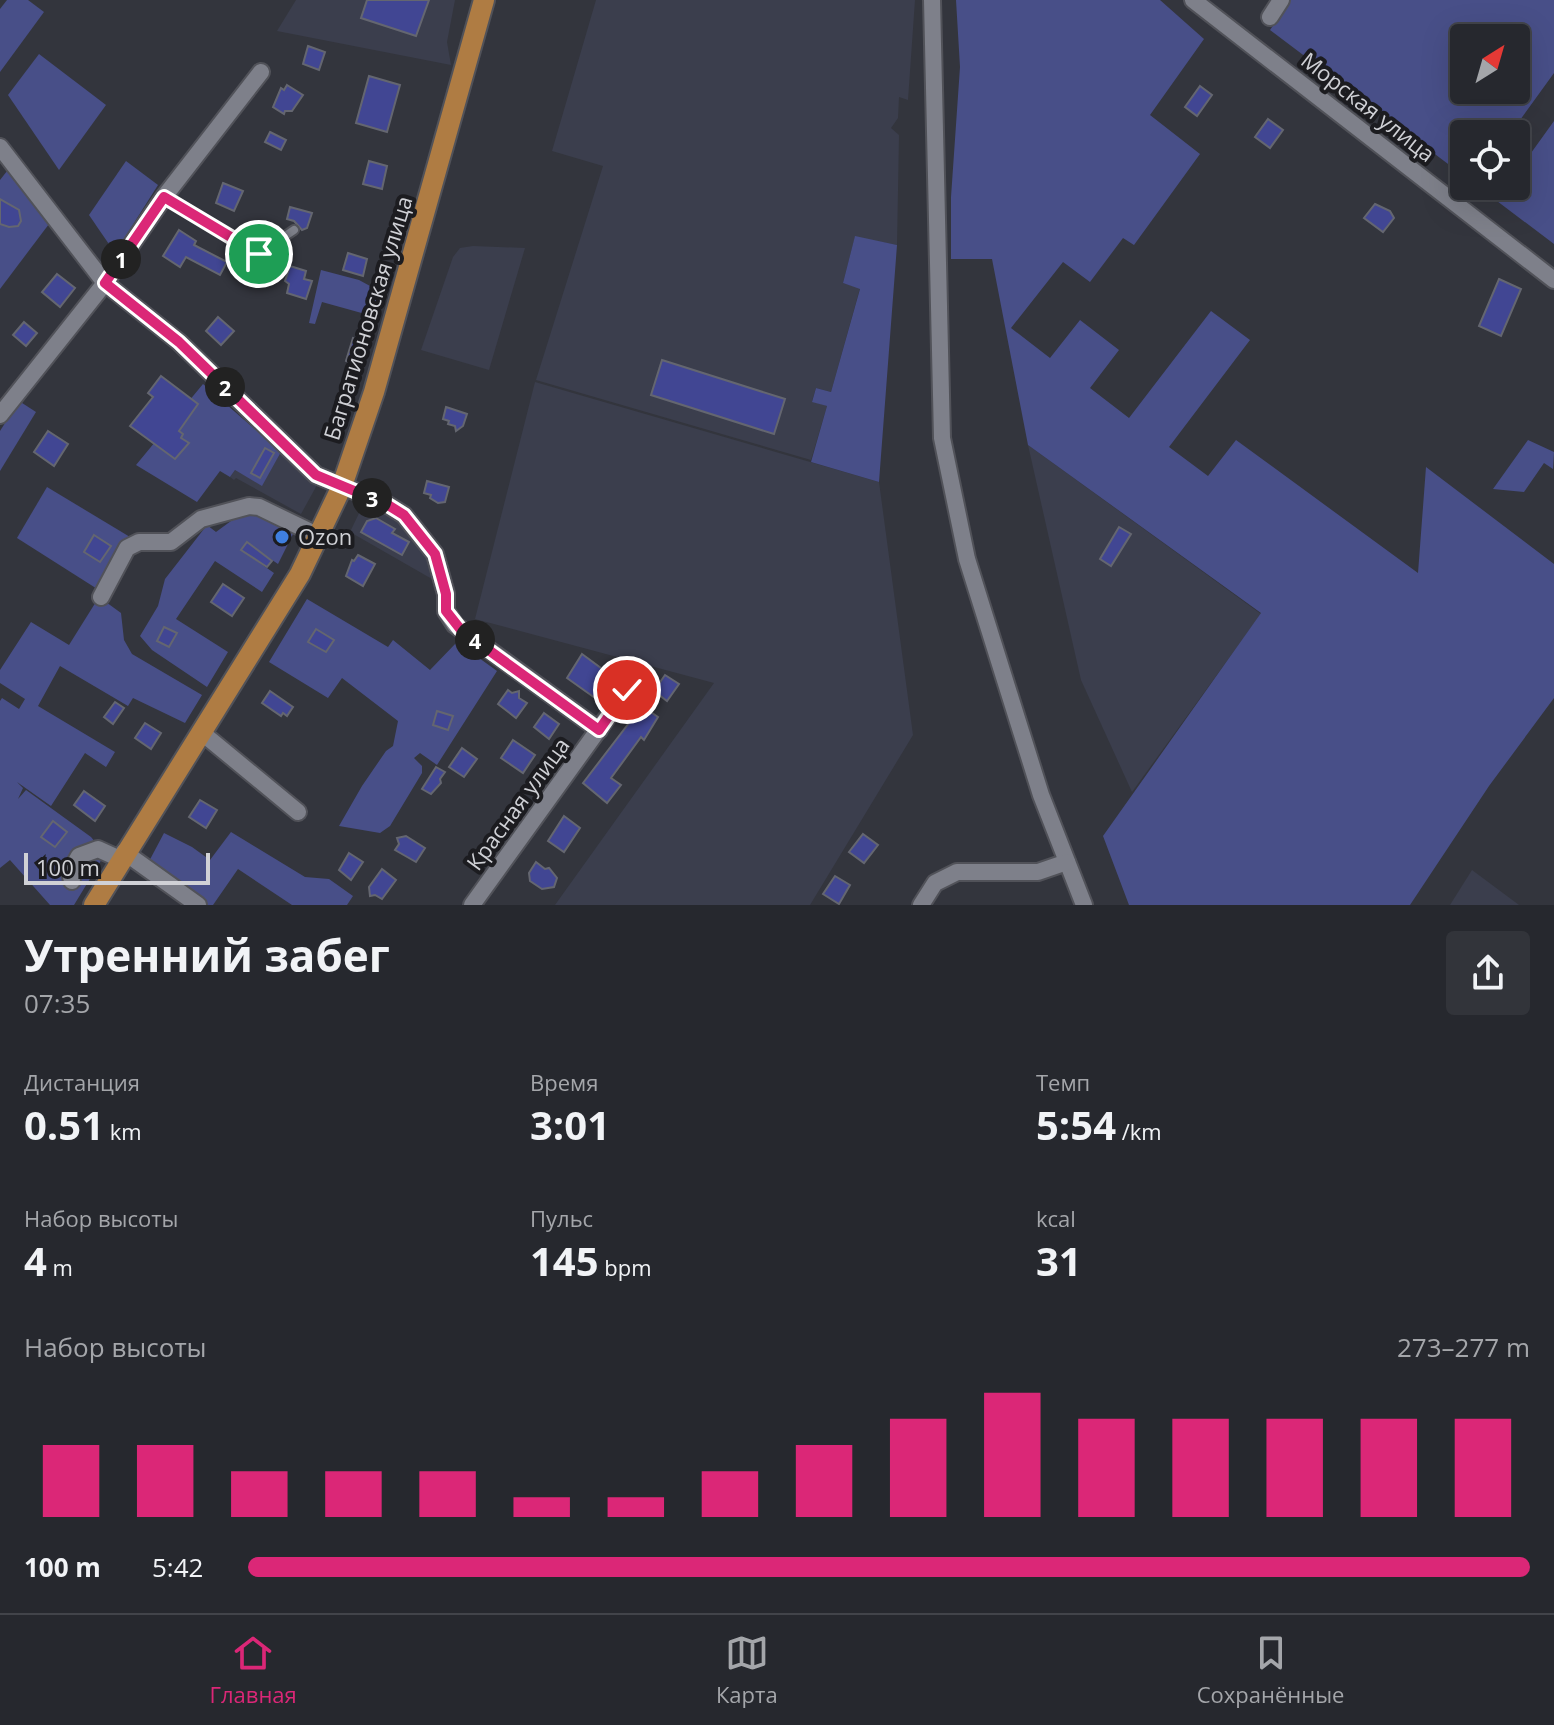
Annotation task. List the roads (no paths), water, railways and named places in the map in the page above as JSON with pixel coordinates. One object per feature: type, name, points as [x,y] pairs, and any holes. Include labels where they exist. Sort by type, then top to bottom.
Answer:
[{"type":"main road","name":"Багратионовская улица","points":[[94,905],[300,574],[342,486],[374,392],[484,0]]},
{"type":"street","points":[[932,0],[942,438],[967,559],[1041,795],[1084,905]]},
{"type":"street","name":"Морская улица","points":[[1193,0],[1554,280]]},
{"type":"street","points":[[1270,17],[1281,0]]},
{"type":"street","points":[[2,406],[105,283],[164,197],[261,72]]},
{"type":"street","name":"Красная улица","points":[[0,147],[105,283],[179,342],[316,475],[388,505],[404,515],[435,554],[446,594],[446,611],[455,625],[599,730]]},
{"type":"street","points":[[101,597],[127,548],[139,542],[171,542],[201,519],[249,506],[259,507],[319,536]]},
{"type":"street","name":"Красная улица","points":[[472,905],[627,690]]},
{"type":"street","points":[[201,732],[298,812]]},
{"type":"street","points":[[72,881],[70,872],[79,856],[98,849],[122,856],[198,905]]},
{"type":"street","points":[[921,905],[935,883],[957,872],[1038,872],[1067,862]]},
{"type":"lane","points":[[164,197],[259,254],[294,230]]},
{"type":"place","name":"Ozon","points":[[282,537]]}]
